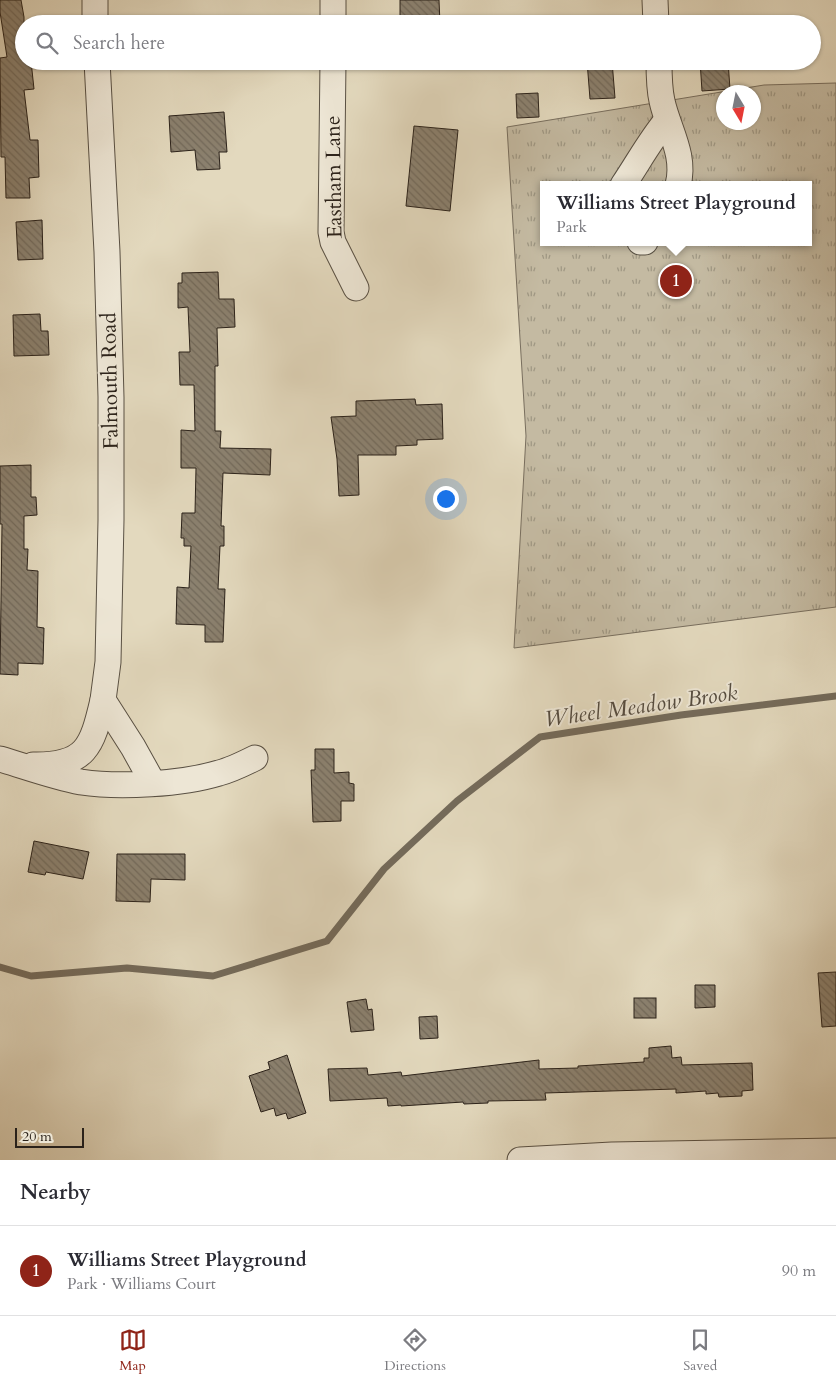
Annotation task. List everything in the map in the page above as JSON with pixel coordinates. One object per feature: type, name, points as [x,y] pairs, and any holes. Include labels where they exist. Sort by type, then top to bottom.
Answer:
[{"type":"street","points":[[95,0],[95,15]]},
{"type":"street","points":[[333,0],[333,15]]},
{"type":"street","points":[[655,0],[656,15]]},
{"type":"street","name":"Falmouth Road","points":[[5,760],[30,764],[49,764],[66,761],[82,754],[94,732],[103,700],[108,662],[111,530],[111,397],[107,252],[97,70]]},
{"type":"street","name":"Eastham Lane","points":[[332,70],[333,242],[356,288]]},
{"type":"street","points":[[659,70],[661,99],[678,153],[681,173],[679,181]]},
{"type":"street","points":[[626,181],[656,133],[667,120]]},
{"type":"street","points":[[103,700],[153,783]]},
{"type":"street","points":[[5,760],[59,777],[106,784],[153,783],[198,778],[220,773],[254,758]]},
{"type":"street","points":[[520,1160],[621,1154],[833,1154]]},
{"type":"green space","points":[[836,83],[836,607],[514,648],[526,436],[507,127],[716,93],[716,130],[761,130],[761,85]]},
{"type":"building","points":[[0,0],[21,0],[24,15],[15,15],[15,70],[32,70],[34,89],[24,90],[30,140],[38,140],[39,177],[29,178],[30,198],[6,198],[5,157],[1,157],[0,58],[7,57]]},
{"type":"building","points":[[400,0],[439,0],[440,15],[400,15]]},
{"type":"building","points":[[588,70],[613,70],[615,98],[590,99]]},
{"type":"building","points":[[701,70],[729,70],[730,85],[716,85],[716,90],[702,91]]},
{"type":"building","points":[[538,93],[539,117],[517,118],[516,94]]},
{"type":"building","points":[[224,112],[227,152],[219,152],[220,169],[197,170],[195,150],[171,152],[169,116]]},
{"type":"building","points":[[414,126],[458,130],[450,211],[406,206]]},
{"type":"building","points":[[42,220],[43,259],[18,260],[16,222]]},
{"type":"building","points":[[218,272],[219,299],[234,299],[235,327],[217,328],[218,366],[215,366],[215,431],[221,431],[220,448],[271,449],[270,475],[223,473],[221,526],[224,526],[224,546],[220,546],[218,589],[225,589],[223,642],[205,642],[205,625],[176,624],[177,587],[189,588],[191,546],[184,546],[184,538],[181,538],[182,513],[195,513],[196,468],[181,468],[181,430],[195,431],[194,385],[180,385],[179,352],[190,352],[188,307],[178,308],[178,283],[182,283],[182,273]]},
{"type":"building","points":[[40,314],[41,331],[48,331],[49,355],[14,356],[13,315]]},
{"type":"building","points":[[415,399],[416,405],[442,404],[443,439],[417,440],[417,445],[396,446],[396,455],[358,455],[359,495],[339,496],[337,459],[331,417],[356,416],[356,401]]},
{"type":"building","points":[[31,465],[31,497],[36,497],[37,515],[24,516],[24,549],[28,549],[27,570],[38,571],[37,627],[44,628],[43,664],[18,663],[18,675],[0,674],[2,524],[0,524],[0,466]]},
{"type":"building","points":[[315,749],[334,749],[334,773],[349,772],[349,783],[354,784],[354,801],[341,801],[341,821],[313,822],[311,770],[315,770]]},
{"type":"building","points":[[34,841],[89,852],[83,879],[46,872],[45,875],[28,872]]},
{"type":"building","points":[[117,854],[185,854],[185,880],[151,879],[150,902],[116,901]]},
{"type":"building","points":[[836,972],[836,1026],[822,1027],[818,973]]},
{"type":"building","points":[[695,985],[715,985],[715,1007],[695,1008]]},
{"type":"building","points":[[634,998],[656,998],[656,1018],[634,1018]]},
{"type":"building","points":[[366,999],[368,1010],[372,1009],[374,1030],[351,1032],[347,1002]]},
{"type":"building","points":[[437,1016],[438,1038],[420,1039],[419,1017]]},
{"type":"building","points":[[671,1046],[672,1058],[681,1057],[682,1065],[752,1063],[753,1090],[742,1091],[742,1096],[719,1097],[718,1093],[706,1094],[706,1091],[676,1093],[676,1089],[545,1093],[546,1100],[401,1106],[388,1106],[387,1098],[330,1101],[328,1069],[367,1068],[368,1075],[401,1072],[402,1076],[539,1060],[539,1069],[578,1068],[578,1066],[644,1062],[644,1058],[649,1058],[649,1048]]},
{"type":"building","points":[[287,1055],[306,1113],[288,1119],[286,1113],[276,1116],[274,1108],[261,1112],[249,1076],[270,1069],[268,1062]]},
{"type":"waterway","name":"Wheel Meadow Brook","points":[[0,967],[31,976],[127,968],[213,976],[327,941],[384,869],[457,801],[540,737],[681,715],[836,696]]},
{"type":"place","name":"Williams Street Playground","points":[[676,281]]}]
